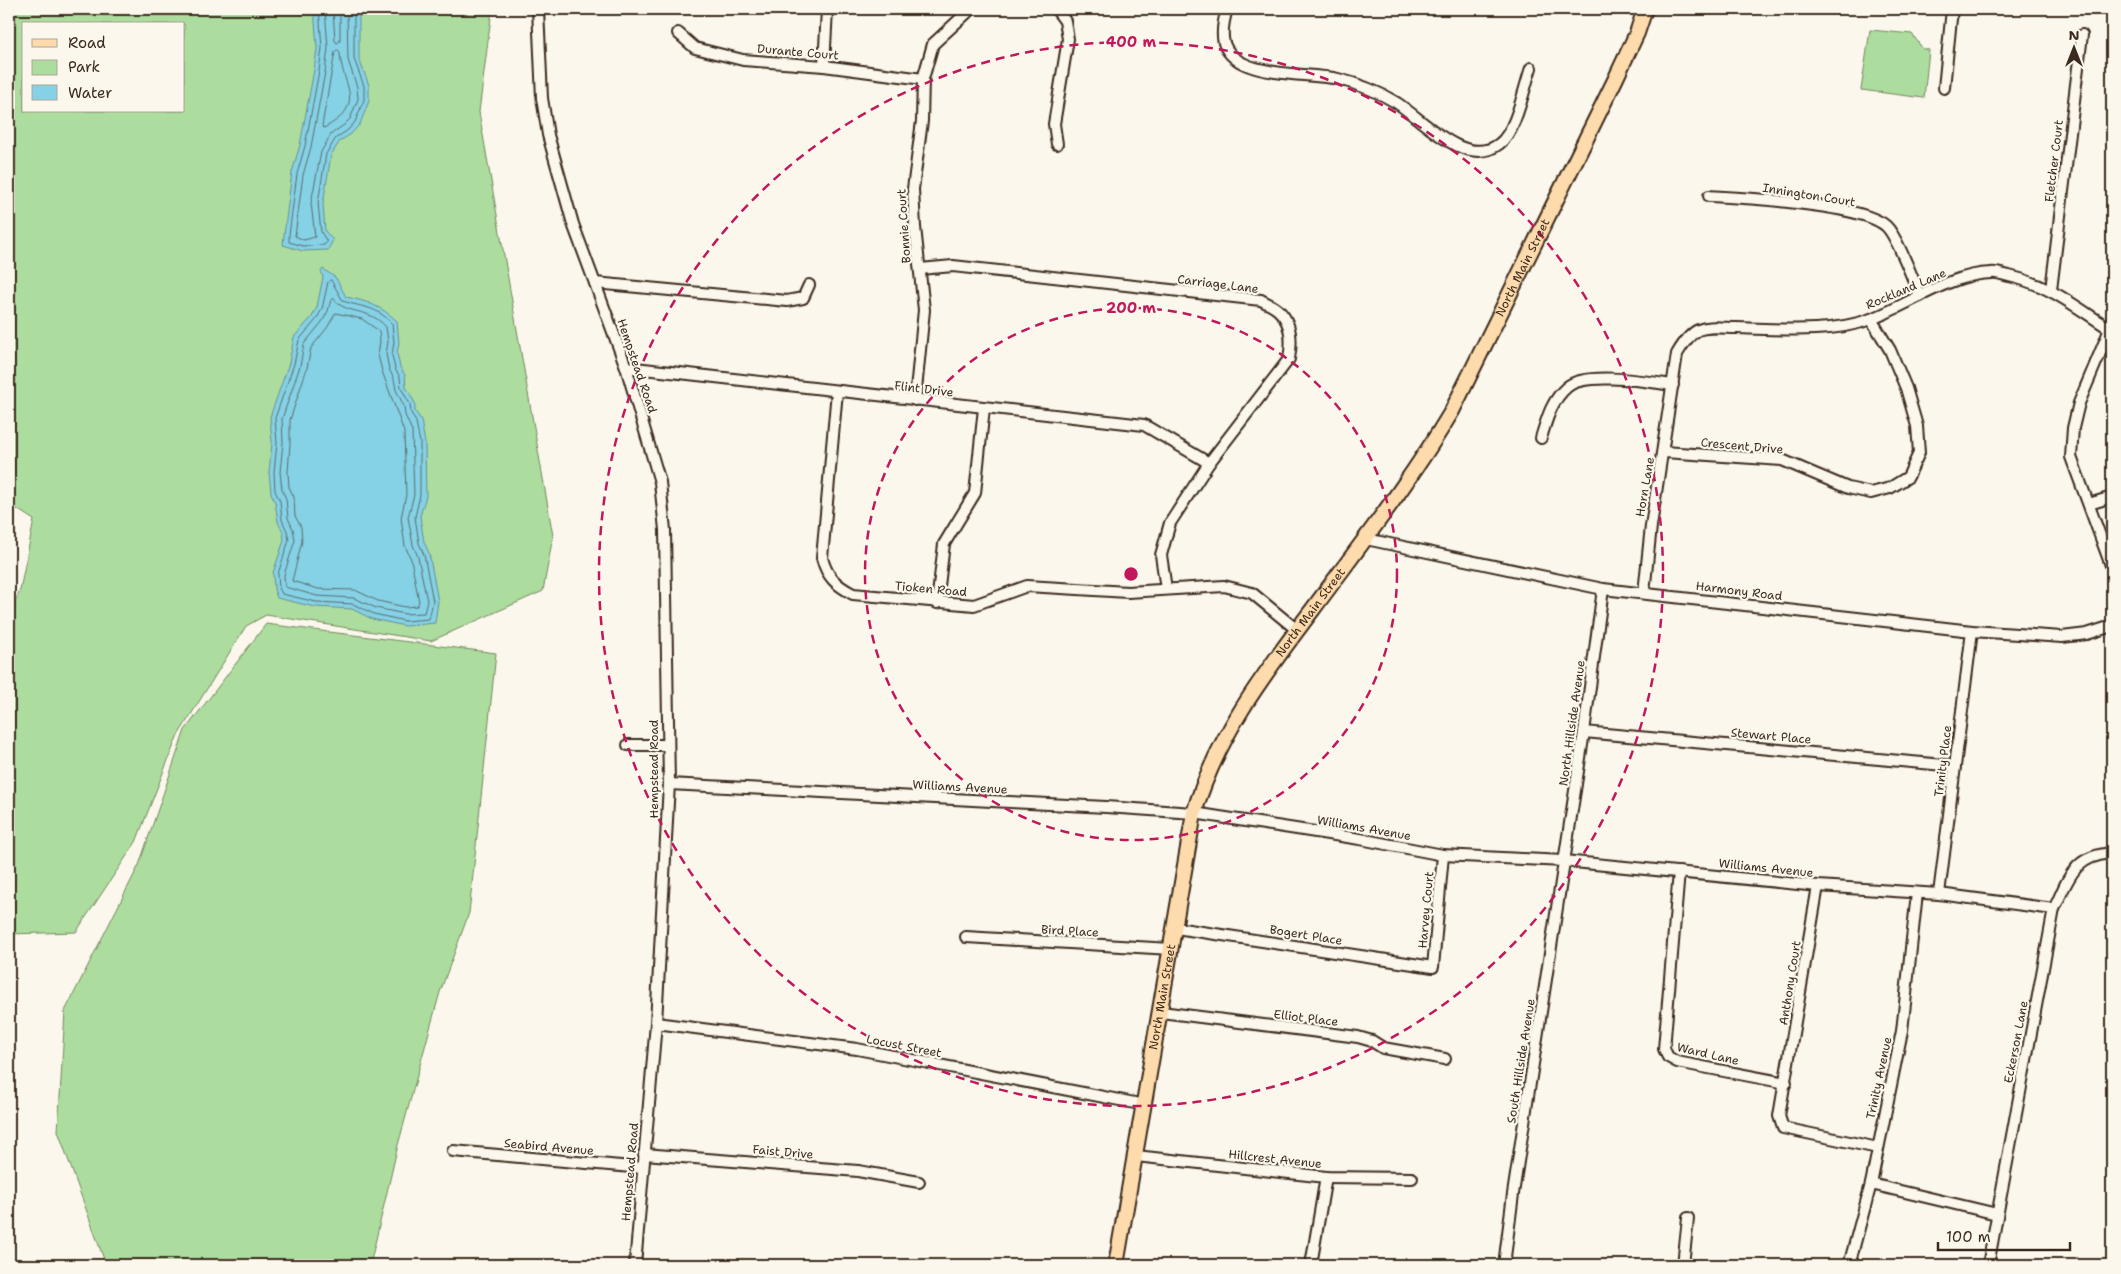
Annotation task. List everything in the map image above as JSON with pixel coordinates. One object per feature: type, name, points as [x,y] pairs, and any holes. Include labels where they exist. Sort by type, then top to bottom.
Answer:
[{"type":"main road","name":"North Main Street","points":[[1116,1265],[1176,928],[1194,814],[1202,786],[1228,730],[1297,630],[1366,538],[1433,443],[1452,411],[1615,80],[1637,33],[1645,9]]},
{"type":"street","name":"Hempstead Road","points":[[538,9],[542,98],[548,136],[573,224],[626,367],[660,482],[665,530],[669,784],[656,1024],[635,1265]]},
{"type":"street","points":[[824,66],[827,9]]},
{"type":"street","name":"Bonnie Court","points":[[915,400],[924,310],[913,189],[922,121],[923,79],[933,44],[971,9]]},
{"type":"street","points":[[1056,9],[1065,21],[1068,39],[1054,124],[1057,144]]},
{"type":"street","points":[[1226,9],[1223,24],[1224,43],[1237,60],[1252,68],[1336,78],[1364,86],[1397,103],[1451,144],[1464,149],[1481,151],[1499,144],[1512,128],[1531,68]]},
{"type":"street","points":[[1944,88],[1952,9]]},
{"type":"street","name":"Durante Court","points":[[678,33],[695,48],[743,60],[824,66],[923,79]]},
{"type":"street","name":"Fletcher Court","points":[[2051,290],[2082,35]]},
{"type":"street","name":"Innington Court","points":[[1709,196],[1774,200],[1867,217],[1886,227],[1900,250],[1920,296]]},
{"type":"street","name":"Carriage Lane","points":[[920,269],[953,266],[1261,300],[1279,310],[1290,330],[1292,343],[1289,359],[1209,462],[1170,523],[1161,555],[1166,590]]},
{"type":"street","name":"Rockland Lane","points":[[1673,385],[1677,354],[1687,337],[1703,327],[1809,329],[1871,319],[1971,275],[1992,272],[2018,278],[2051,290],[2111,330]]},
{"type":"street","points":[[595,283],[788,301],[803,298],[809,285]]},
{"type":"street","name":"Crescent Drive","points":[[1664,452],[1782,460],[1839,485],[1871,493],[1890,488],[1908,477],[1918,453],[1917,426],[1903,380],[1890,350],[1871,319]]},
{"type":"street","points":[[2111,330],[2079,403],[2073,428],[2071,457],[2112,568]]},
{"type":"street","name":"Flint Drive","points":[[626,367],[1144,425],[1209,462]]},
{"type":"street","points":[[1541,438],[1551,406],[1568,386],[1596,378],[1673,385]]},
{"type":"street","name":"Horn Lane","points":[[1644,593],[1651,526],[1673,385]]},
{"type":"street","name":"Tioken Road","points":[[837,391],[822,558],[826,572],[837,586],[853,594],[974,605],[1027,586],[1128,592],[1224,586],[1252,593],[1297,630]]},
{"type":"street","points":[[937,603],[944,544],[975,493],[984,408]]},
{"type":"street","points":[[2089,504],[2112,497]]},
{"type":"street","name":"Harmony Road","points":[[1366,538],[1603,590],[1972,630],[2062,637],[2086,634],[2112,626]]},
{"type":"street","name":"North Hillside Avenue","points":[[1564,861],[1603,590]]},
{"type":"street","name":"Trinity Place","points":[[1939,894],[1972,630]]},
{"type":"street","name":"Stewart Place","points":[[1584,732],[1955,766]]},
{"type":"street","points":[[628,744],[667,745]]},
{"type":"street","name":"Williams Avenue","points":[[669,784],[1106,807],[1194,814],[1360,839],[1443,854],[1564,861],[1818,886],[1939,894],[2054,909]]},
{"type":"street","name":"Eckerson Lane","points":[[1988,1265],[2054,909],[2072,870],[2090,857],[2111,853]]},
{"type":"street","name":"Harvey Court","points":[[1434,967],[1443,854]]},
{"type":"street","name":"South Hillside Avenue","points":[[1504,1265],[1513,1194],[1564,861]]},
{"type":"street","name":"Ward Lane","points":[[1679,872],[1664,1049],[1668,1057],[1677,1062],[1786,1083]]},
{"type":"street","name":"Anthony Court","points":[[1786,1083],[1818,886]]},
{"type":"street","name":"Trinity Avenue","points":[[1849,1265],[1871,1184],[1902,1030],[1917,893]]},
{"type":"street","name":"Bogert Place","points":[[1176,928],[1434,967]]},
{"type":"street","name":"Bird Place","points":[[966,937],[1172,949]]},
{"type":"street","name":"Elliot Place","points":[[1161,1012],[1358,1037],[1372,1041],[1383,1048],[1444,1059]]},
{"type":"street","name":"Locust Street","points":[[656,1024],[857,1049],[1145,1105]]},
{"type":"street","points":[[1786,1083],[1779,1116],[1783,1128],[1878,1148]]},
{"type":"street","name":"Seabird Avenue","points":[[453,1151],[643,1168]]},
{"type":"street","name":"Faist Drive","points":[[644,1154],[858,1171],[918,1182]]},
{"type":"street","name":"Hillcrest Avenue","points":[[1136,1156],[1326,1177],[1412,1178]]},
{"type":"street","points":[[1311,1265],[1326,1177]]},
{"type":"street","points":[[1871,1184],[1997,1214]]},
{"type":"street","points":[[1683,1265],[1688,1218]]},
{"type":"green space","points":[[9,9],[492,9],[479,112],[553,536],[543,591],[431,641],[266,615],[246,626],[177,737],[136,842],[76,932],[9,934],[9,619],[20,590],[34,520],[9,504]]},
{"type":"green space","points":[[1870,30],[1912,34],[1923,49],[1929,50],[1924,98],[1861,90]]},
{"type":"green space","points":[[266,624],[496,653],[469,913],[440,992],[398,1145],[370,1265],[106,1265],[58,1131],[65,1011],[139,865],[185,730]]},
{"type":"water","points":[[314,9],[359,9],[359,59],[369,85],[369,101],[360,124],[351,134],[340,141],[331,155],[323,204],[325,231],[333,240],[328,250],[303,251],[283,245],[292,172],[300,145],[317,48]]},
{"type":"water","points":[[323,269],[336,278],[346,297],[373,305],[385,311],[397,321],[399,343],[397,353],[400,367],[405,375],[406,387],[415,403],[415,411],[421,420],[425,443],[426,496],[420,516],[438,601],[435,623],[405,626],[372,619],[352,609],[315,607],[277,598],[274,589],[273,573],[284,540],[271,493],[269,472],[272,443],[270,417],[289,363],[294,337],[312,317],[317,307],[323,277],[321,271]]}]
